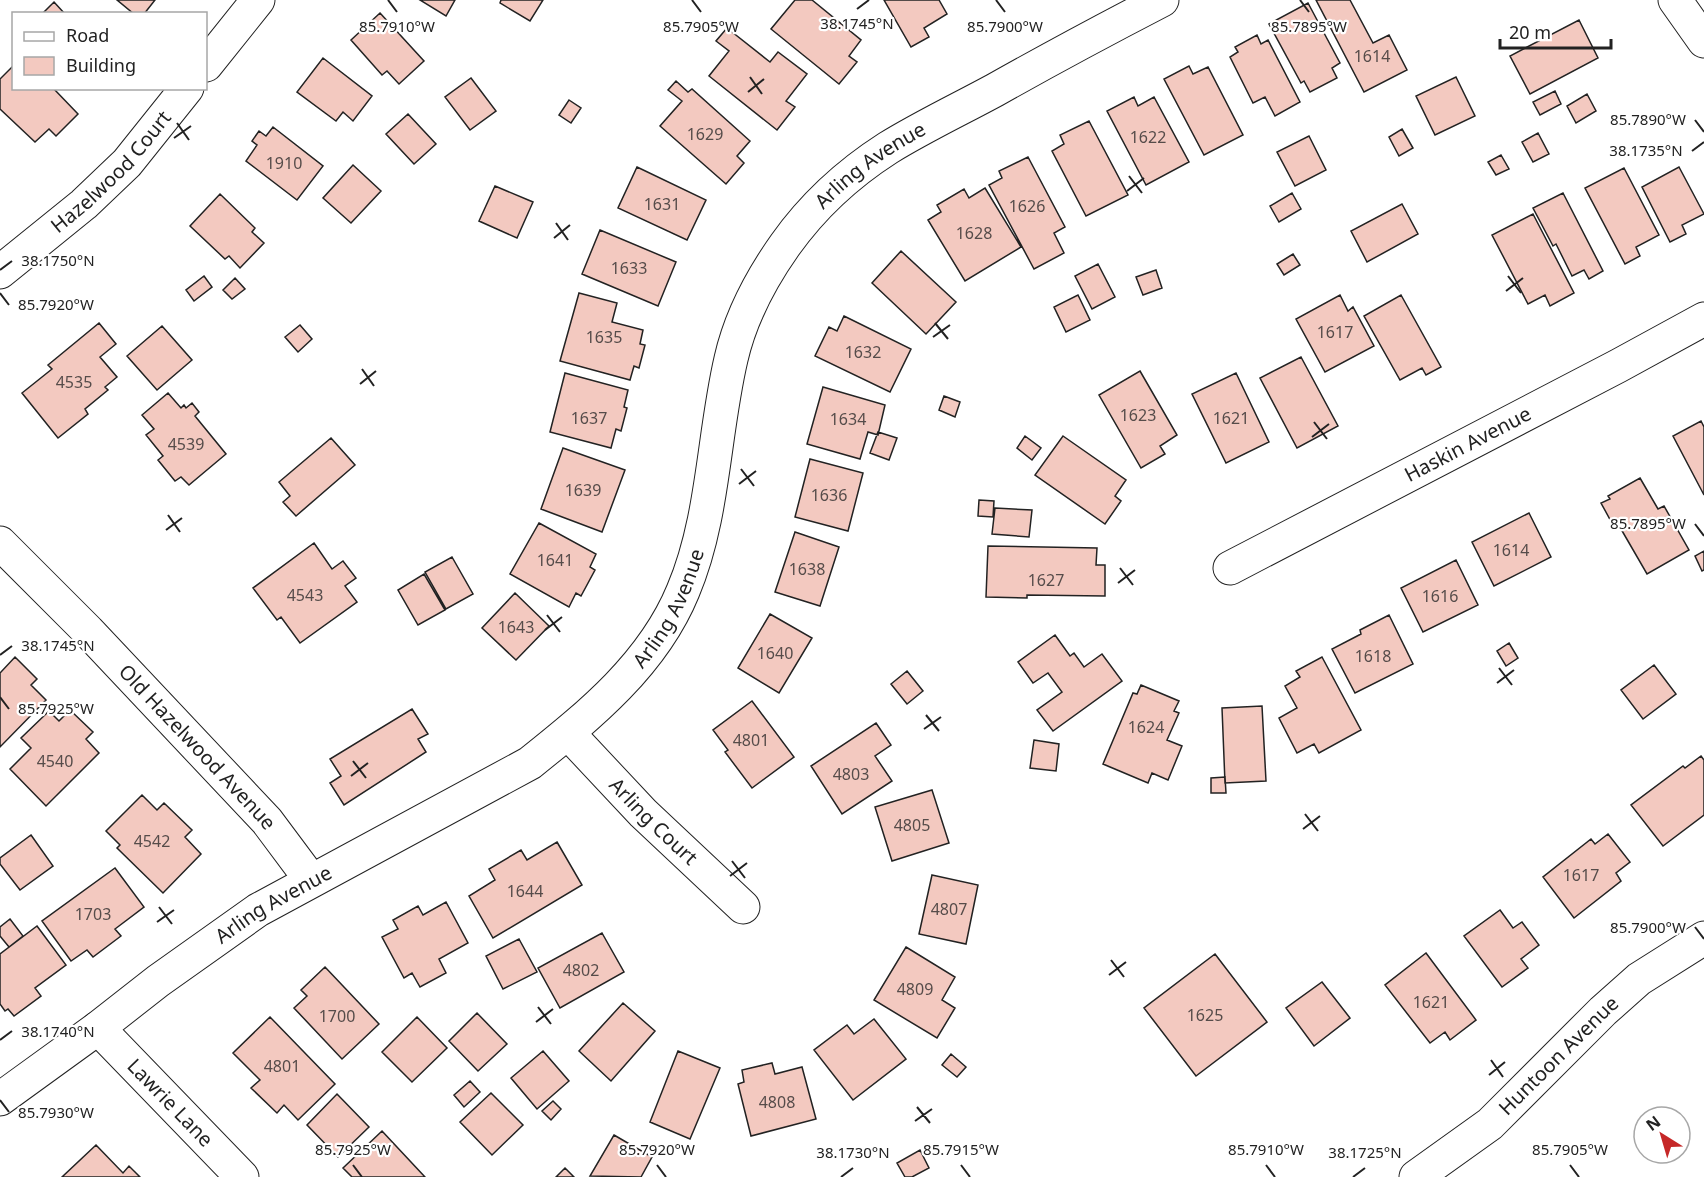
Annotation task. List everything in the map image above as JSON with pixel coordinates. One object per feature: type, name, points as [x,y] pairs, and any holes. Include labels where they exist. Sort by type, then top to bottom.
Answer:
[{"type":"street","points":[[207,64],[258,0]]},
{"type":"street","name":"Arling Avenue","points":[[0,1099],[158,981],[258,910],[530,762],[568,733],[613,691],[647,654],[670,619],[683,592],[694,561],[706,513],[731,357],[744,318],[763,281],[792,237],[813,211],[853,173],[889,148],[1162,0]]},
{"type":"street","points":[[1675,0],[1704,41]]},
{"type":"street","name":"Hazelwood Court","points":[[0,272],[84,204],[127,163],[185,90]]},
{"type":"street","name":"Haskin Avenue","points":[[1230,568],[1704,319]]},
{"type":"street","name":"Old Hazelwood Avenue","points":[[0,543],[88,631],[267,822],[311,880]]},
{"type":"street","name":"Arling Court","points":[[568,733],[643,813],[743,907]]},
{"type":"street","name":"Huntoon Avenue","points":[[1416,1177],[1490,1124],[1603,1011],[1639,979],[1704,938]]},
{"type":"street","name":"Lawrie Lane","points":[[98,1028],[242,1177]]},
{"type":"building","points":[[117,0],[155,0],[146,12],[132,12]]},
{"type":"building","points":[[420,0],[455,0],[446,16]]},
{"type":"building","points":[[501,0],[543,0],[530,21],[500,3]]},
{"type":"building","points":[[795,0],[812,0],[861,40],[849,56],[857,62],[839,84],[771,29]]},
{"type":"building","points":[[884,0],[939,0],[947,14],[924,28],[929,37],[911,47]]},
{"type":"building","points":[[1316,0],[1350,0],[1373,43],[1389,35],[1407,70],[1364,92]]},
{"type":"building","points":[[54,2],[63,12],[44,12]]},
{"type":"building","points":[[1308,3],[1340,63],[1332,68],[1337,78],[1310,92],[1304,81],[1301,83],[1269,24]]},
{"type":"building","points":[[380,13],[424,61],[399,84],[387,71],[382,75],[351,40]]},
{"type":"building","points":[[1579,20],[1598,58],[1530,94],[1510,56]]},
{"type":"building","points":[[727,28],[770,62],[778,52],[807,74],[786,101],[795,107],[777,130],[709,76],[729,51],[716,41]]},
{"type":"building","points":[[1257,35],[1261,44],[1268,40],[1300,102],[1275,116],[1265,97],[1253,103],[1230,57],[1238,52],[1235,47]]},
{"type":"building","points":[[323,58],[372,96],[353,121],[343,112],[336,121],[297,92]]},
{"type":"building","points":[[1189,66],[1193,74],[1208,67],[1243,135],[1204,155],[1164,79]]},
{"type":"building","points":[[12,67],[12,90],[55,90],[78,114],[56,136],[49,129],[35,142],[0,109],[0,79]]},
{"type":"building","points":[[1456,77],[1475,116],[1435,135],[1416,96]]},
{"type":"building","points":[[471,78],[496,111],[470,130],[445,97]]},
{"type":"building","points":[[676,81],[688,92],[692,89],[750,141],[737,156],[744,163],[726,184],[660,126],[682,101],[668,90]]},
{"type":"building","points":[[1555,91],[1561,104],[1540,115],[1533,102]]},
{"type":"building","points":[[1587,94],[1596,111],[1576,123],[1567,106]]},
{"type":"building","points":[[1134,97],[1138,106],[1154,97],[1189,162],[1146,185],[1107,111]]},
{"type":"building","points":[[569,100],[581,108],[571,123],[559,115]]},
{"type":"building","points":[[408,114],[436,144],[414,164],[386,134]]},
{"type":"building","points":[[1089,121],[1128,195],[1086,216],[1052,151],[1064,144],[1060,135]]},
{"type":"building","points":[[273,127],[323,166],[297,200],[246,161],[257,145],[252,141],[259,131],[266,136]]},
{"type":"building","points":[[1402,129],[1413,148],[1399,156],[1389,137]]},
{"type":"building","points":[[1538,133],[1549,154],[1533,162],[1522,142]]},
{"type":"building","points":[[1309,136],[1326,170],[1295,186],[1277,152]]},
{"type":"building","points":[[1501,155],[1509,169],[1496,175],[1488,162]]},
{"type":"building","points":[[1028,157],[1065,227],[1054,233],[1064,253],[1034,269],[989,185],[1002,178],[999,171]]},
{"type":"building","points":[[353,165],[381,191],[351,223],[323,198]]},
{"type":"building","points":[[637,167],[706,200],[687,240],[618,208]]},
{"type":"building","points":[[1679,167],[1704,214],[1682,225],[1686,234],[1670,242],[1642,187]]},
{"type":"building","points":[[1624,168],[1659,235],[1636,247],[1640,256],[1625,264],[1585,188]]},
{"type":"building","points":[[495,186],[533,202],[517,238],[479,221]]},
{"type":"building","points":[[985,188],[1021,247],[965,281],[928,220],[941,212],[937,205],[964,189],[969,198]]},
{"type":"building","points":[[1292,193],[1301,209],[1279,222],[1270,206]]},
{"type":"building","points":[[1563,193],[1603,271],[1589,279],[1584,270],[1572,276],[1556,244],[1553,246],[1533,208]]},
{"type":"building","points":[[220,194],[255,228],[252,232],[264,243],[240,268],[229,256],[225,259],[190,226]]},
{"type":"building","points":[[1402,204],[1418,234],[1367,262],[1351,231]]},
{"type":"building","points":[[1533,214],[1574,293],[1550,306],[1545,295],[1528,304],[1492,235]]},
{"type":"building","points":[[600,230],[676,262],[658,306],[582,274]]},
{"type":"building","points":[[901,251],[956,302],[926,334],[872,283]]},
{"type":"building","points":[[1293,254],[1300,265],[1284,275],[1277,264]]},
{"type":"building","points":[[1098,264],[1115,297],[1092,309],[1075,276]]},
{"type":"building","points":[[1156,270],[1162,288],[1143,295],[1136,277]]},
{"type":"building","points":[[204,276],[212,287],[194,301],[186,290]]},
{"type":"building","points":[[235,278],[245,289],[232,299],[223,290]]},
{"type":"building","points":[[579,293],[617,303],[612,322],[643,330],[640,344],[645,345],[639,368],[634,366],[630,380],[560,361]]},
{"type":"building","points":[[1078,295],[1090,320],[1066,332],[1054,307]]},
{"type":"building","points":[[1340,295],[1348,311],[1353,307],[1374,346],[1325,372],[1296,319]]},
{"type":"building","points":[[1401,295],[1441,367],[1426,375],[1422,368],[1400,380],[1364,316]]},
{"type":"building","points":[[844,316],[911,349],[890,392],[815,356],[829,327],[837,331]]},
{"type":"building","points":[[99,323],[116,344],[100,357],[117,377],[105,387],[108,390],[85,409],[88,414],[58,438],[22,393],[52,369],[48,365]]},
{"type":"building","points":[[300,325],[312,339],[298,352],[285,337]]},
{"type":"building","points":[[162,326],[192,360],[157,390],[127,356]]},
{"type":"building","points":[[1301,357],[1338,426],[1297,448],[1260,378]]},
{"type":"building","points":[[1140,371],[1177,435],[1160,446],[1165,454],[1141,468],[1099,395]]},
{"type":"building","points":[[565,373],[628,390],[624,407],[627,408],[621,431],[616,429],[611,448],[550,432]]},
{"type":"building","points":[[1236,373],[1269,442],[1226,463],[1192,394]]},
{"type":"building","points":[[823,387],[885,405],[878,435],[868,432],[860,459],[807,444]]},
{"type":"building","points":[[168,393],[181,408],[184,405],[186,408],[192,403],[199,412],[195,416],[226,454],[189,485],[181,477],[175,481],[158,460],[163,456],[146,435],[154,429],[142,415]]},
{"type":"building","points":[[944,396],[960,402],[955,417],[939,410]]},
{"type":"building","points":[[1701,421],[1704,427],[1704,495],[1673,436]]},
{"type":"building","points":[[878,432],[897,438],[889,460],[870,453]]},
{"type":"building","points":[[1025,436],[1041,448],[1032,460],[1017,448]]},
{"type":"building","points":[[1063,436],[1126,480],[1115,496],[1121,501],[1105,524],[1035,475]]},
{"type":"building","points":[[331,438],[355,465],[296,516],[283,502],[290,496],[279,482]]},
{"type":"building","points":[[563,448],[625,470],[602,532],[541,509]]},
{"type":"building","points":[[810,459],[863,473],[848,531],[795,517]]},
{"type":"building","points":[[1640,478],[1658,509],[1664,506],[1689,550],[1647,574],[1621,529],[1626,527],[1622,520],[1613,525],[1601,503],[1610,499],[1608,496]]},
{"type":"building","points":[[979,500],[994,501],[993,517],[978,516]]},
{"type":"building","points":[[995,508],[1032,510],[1029,537],[992,534]]},
{"type":"building","points":[[1529,513],[1551,557],[1494,586],[1472,542]]},
{"type":"building","points":[[539,523],[596,554],[590,567],[595,570],[581,596],[576,593],[569,607],[510,574]]},
{"type":"building","points":[[795,532],[839,547],[820,606],[775,592]]},
{"type":"building","points":[[314,543],[332,569],[343,561],[356,578],[345,586],[357,602],[300,643],[281,617],[277,620],[253,588]]},
{"type":"building","points":[[988,546],[1097,548],[1096,565],[1105,565],[1105,596],[986,597]]},
{"type":"building","points":[[1704,551],[1704,570],[1702,571],[1695,556]]},
{"type":"building","points":[[452,557],[473,594],[446,609],[425,572]]},
{"type":"building","points":[[1456,560],[1478,605],[1423,632],[1401,588]]},
{"type":"building","points":[[424,574],[445,610],[418,625],[398,590]]},
{"type":"building","points":[[515,593],[549,626],[516,660],[482,628]]},
{"type":"building","points":[[770,614],[812,638],[779,693],[738,668]]},
{"type":"building","points":[[1389,615],[1413,664],[1355,693],[1332,649],[1361,634],[1360,630]]},
{"type":"building","points":[[1055,635],[1070,656],[1074,653],[1084,667],[1102,654],[1122,681],[1053,731],[1037,710],[1062,692],[1048,673],[1033,683],[1018,662]]},
{"type":"building","points":[[1509,643],[1518,658],[1506,666],[1497,651]]},
{"type":"building","points":[[15,657],[37,679],[31,685],[46,700],[0,747],[0,673]]},
{"type":"building","points":[[1322,657],[1361,730],[1319,753],[1314,744],[1297,753],[1279,718],[1297,708],[1285,686],[1300,677],[1296,671]]},
{"type":"building","points":[[1654,665],[1676,694],[1643,719],[1621,690]]},
{"type":"building","points":[[907,671],[923,691],[907,704],[891,684]]},
{"type":"building","points":[[1141,685],[1179,701],[1174,711],[1179,713],[1167,740],[1182,746],[1168,780],[1152,773],[1148,783],[1103,764],[1133,693],[1137,694]]},
{"type":"building","points":[[752,701],[794,757],[752,788],[725,752],[728,750],[713,730]]},
{"type":"building","points":[[1262,706],[1266,781],[1225,783],[1222,708]]},
{"type":"building","points":[[412,709],[428,734],[418,739],[426,752],[344,805],[330,783],[341,776],[330,759]]},
{"type":"building","points":[[70,710],[93,732],[86,739],[99,753],[46,806],[10,769],[31,748],[21,738],[49,711],[59,721]]},
{"type":"building","points":[[876,723],[891,745],[875,756],[892,781],[842,814],[811,766]]},
{"type":"building","points":[[1034,740],[1059,744],[1056,771],[1030,768]]},
{"type":"building","points":[[1701,756],[1704,760],[1704,815],[1663,846],[1631,805],[1683,766],[1685,768]]},
{"type":"building","points":[[1225,777],[1226,793],[1211,793],[1211,778]]},
{"type":"building","points":[[932,790],[949,843],[892,861],[875,807]]},
{"type":"building","points":[[142,795],[157,810],[164,803],[192,830],[185,837],[201,854],[163,893],[117,848],[120,845],[106,831]]},
{"type":"building","points":[[1608,834],[1630,862],[1616,873],[1621,881],[1574,918],[1543,877],[1591,839],[1595,844]]},
{"type":"building","points":[[31,835],[53,866],[20,890],[0,864],[0,858]]},
{"type":"building","points":[[557,842],[582,885],[493,938],[469,896],[495,880],[489,869],[521,850],[527,860]]},
{"type":"building","points":[[115,868],[144,907],[115,929],[121,936],[93,957],[87,950],[71,961],[42,921]]},
{"type":"building","points":[[932,875],[978,885],[966,944],[919,934]]},
{"type":"building","points":[[446,902],[468,943],[439,959],[446,973],[420,987],[412,973],[404,978],[382,937],[398,929],[393,920],[418,906],[423,915]]},
{"type":"building","points":[[1500,910],[1513,928],[1522,922],[1539,945],[1521,959],[1528,968],[1502,987],[1464,936]]},
{"type":"building","points":[[10,919],[23,936],[9,947],[0,936],[0,927]]},
{"type":"building","points":[[37,926],[66,965],[35,988],[41,996],[14,1016],[8,1009],[5,1011],[0,1004],[0,954]]},
{"type":"building","points":[[602,933],[624,972],[560,1008],[538,968]]},
{"type":"building","points":[[519,939],[537,972],[503,989],[486,956]]},
{"type":"building","points":[[906,947],[955,977],[942,1000],[955,1008],[937,1038],[874,1000]]},
{"type":"building","points":[[1426,953],[1476,1020],[1450,1040],[1445,1032],[1430,1043],[1385,985]]},
{"type":"building","points":[[1215,954],[1267,1022],[1196,1076],[1144,1008]]},
{"type":"building","points":[[325,967],[379,1024],[342,1059],[294,1008],[307,996],[301,990]]},
{"type":"building","points":[[1322,982],[1350,1018],[1314,1046],[1286,1008]]},
{"type":"building","points":[[623,1003],[655,1031],[611,1081],[579,1051]]},
{"type":"building","points":[[477,1013],[507,1044],[478,1071],[449,1041]]},
{"type":"building","points":[[270,1017],[335,1084],[298,1120],[284,1105],[277,1113],[251,1088],[260,1080],[233,1053]]},
{"type":"building","points":[[417,1017],[447,1048],[412,1082],[382,1052]]},
{"type":"building","points":[[874,1019],[906,1059],[853,1100],[814,1050],[847,1025],[854,1034]]},
{"type":"building","points":[[543,1051],[569,1081],[537,1109],[511,1078]]},
{"type":"building","points":[[678,1051],[720,1068],[690,1139],[650,1122]]},
{"type":"building","points":[[951,1054],[966,1067],[957,1077],[942,1065]]},
{"type":"building","points":[[772,1063],[775,1074],[802,1067],[816,1119],[751,1136],[738,1084],[744,1082],[742,1070]]},
{"type":"building","points":[[470,1081],[480,1092],[464,1107],[454,1095]]},
{"type":"building","points":[[491,1093],[523,1125],[492,1155],[460,1122]]},
{"type":"building","points":[[337,1094],[369,1127],[338,1157],[307,1125]]},
{"type":"building","points":[[553,1101],[561,1109],[551,1120],[542,1111]]},
{"type":"building","points":[[382,1131],[425,1177],[352,1177],[343,1168]]},
{"type":"building","points":[[614,1135],[652,1157],[641,1177],[590,1176]]},
{"type":"building","points":[[96,1145],[123,1173],[129,1166],[140,1177],[62,1177]]},
{"type":"building","points":[[920,1150],[929,1168],[912,1177],[905,1177],[897,1163]]},
{"type":"building","points":[[565,1168],[574,1177],[556,1177]]}]
